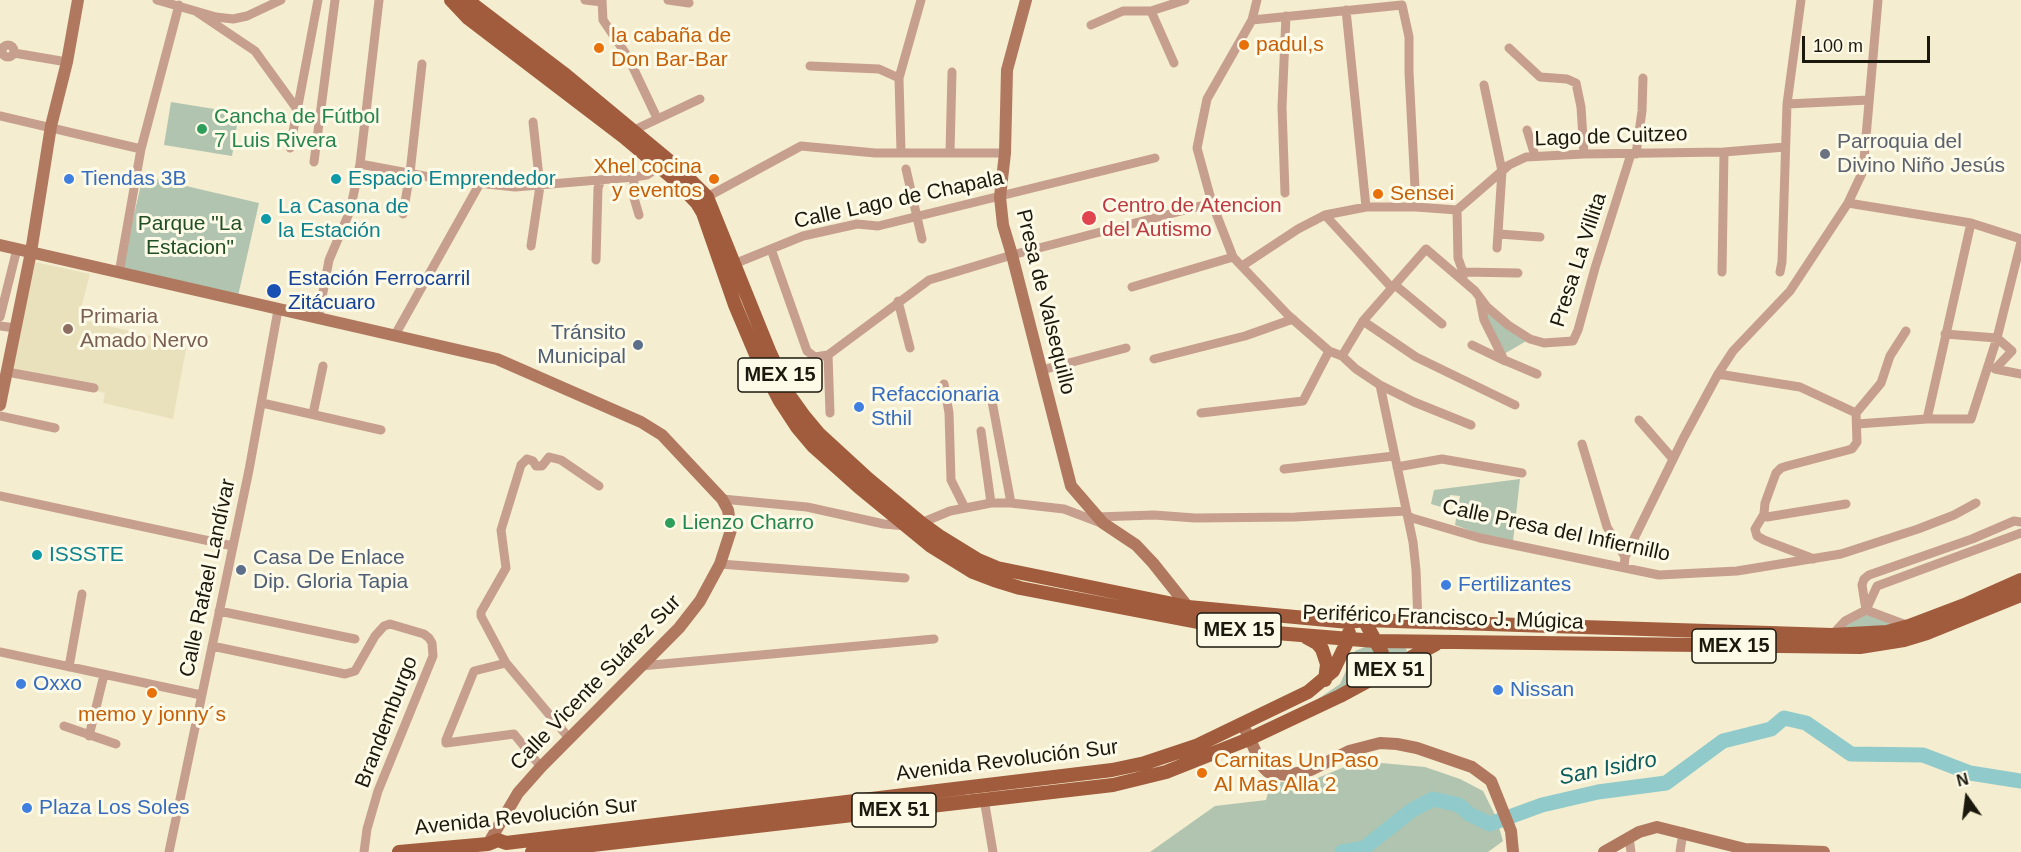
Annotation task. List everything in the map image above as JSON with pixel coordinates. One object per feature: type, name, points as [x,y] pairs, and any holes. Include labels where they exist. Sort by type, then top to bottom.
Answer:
[{"type":"main road","name":"Periférico Francisco J. Múgica","points":[[451,0],[474,7],[563,73],[680,170],[707,197],[728,266],[735,305],[757,357],[780,401],[797,427],[828,459],[906,526],[951,560],[994,580],[1020,588],[1239,630],[1376,642],[1860,647],[1904,640],[1927,633],[2021,595]]},
{"type":"main road","name":"Periférico Francisco J. Múgica","points":[[474,7],[660,166],[703,213],[747,300],[789,395],[819,435],[921,523],[958,548],[997,568],[1188,607],[1349,622],[1364,620],[1832,636],[1887,632],[1909,626],[2021,580]]},
{"type":"main road","points":[[1364,620],[1382,653],[1383,665],[1379,675]]},
{"type":"main road","name":"Avenida Revolución Sur","points":[[399,852],[487,848],[498,840],[507,847],[1113,770],[1171,756],[1308,692],[1325,680],[1338,664],[1348,640],[1349,622]]},
{"type":"main road","name":"Avenida Revolución Sur","points":[[532,852],[1113,785],[1166,772],[1250,739],[1379,675],[1438,642],[1458,625]]},
{"type":"main road","points":[[1298,635],[1311,638],[1322,649],[1327,664],[1325,680]]},
{"type":"street","points":[[0,405],[31,252],[51,126],[68,62],[78,0]]},
{"type":"street","points":[[157,0],[233,19],[247,16],[281,0]]},
{"type":"street","points":[[290,148],[318,0]]},
{"type":"street","points":[[314,162],[335,0]]},
{"type":"street","points":[[318,319],[329,261],[350,211],[360,164],[379,0]]},
{"type":"street","points":[[585,0],[602,1],[603,20],[628,57],[657,118]]},
{"type":"street","points":[[668,0],[689,3]]},
{"type":"street","points":[[901,152],[899,78],[921,0]]},
{"type":"street","name":"Presa de Valsequillo","points":[[1026,0],[1006,70],[1005,153],[1000,197],[1003,225],[1071,486],[1100,520],[1136,545],[1188,607]]},
{"type":"street","points":[[1091,25],[1123,11],[1152,10],[1185,0]]},
{"type":"street","points":[[1257,0],[1252,20],[1207,99],[1197,148],[1212,203],[1233,257],[1293,319],[1329,351],[1342,356],[1356,369],[1380,385],[1421,405],[1472,425]]},
{"type":"street","points":[[1780,272],[1787,104],[1801,0]]},
{"type":"street","points":[[1624,567],[1625,557],[1672,459],[1719,374],[1733,351],[1790,291],[1848,203],[1863,171],[1878,0]]},
{"type":"street","points":[[1252,20],[1402,4],[1409,36],[1416,207]]},
{"type":"street","points":[[119,273],[141,149],[179,5]]},
{"type":"street","points":[[1152,10],[1174,63]]},
{"type":"street","points":[[1346,10],[1366,207]]},
{"type":"street","points":[[198,12],[255,51],[297,109]]},
{"type":"street","points":[[1285,193],[1282,107],[1286,16]]},
{"type":"street","points":[[1,49],[4,46],[12,46],[14,53],[68,62]]},
{"type":"street","points":[[1509,48],[1540,77],[1567,79],[1576,83],[1581,107],[1584,154]]},
{"type":"street","points":[[403,214],[422,64]]},
{"type":"street","points":[[810,66],[879,69],[899,78]]},
{"type":"street","points":[[950,152],[952,72]]},
{"type":"street","points":[[1634,154],[1642,111],[1643,78]]},
{"type":"street","points":[[1484,85],[1502,171],[1497,248]]},
{"type":"street","points":[[632,131],[700,99]]},
{"type":"street","points":[[1787,104],[1869,100]]},
{"type":"street","points":[[0,116],[51,126],[141,149]]},
{"type":"street","points":[[531,246],[540,186],[533,122]]},
{"type":"street","points":[[1527,130],[1534,156]]},
{"type":"street","points":[[707,197],[801,146],[875,153],[1005,153]]},
{"type":"street","name":"Lago de Cuitzeo","points":[[1457,210],[1517,160],[1534,156],[1724,152],[1785,147]]},
{"type":"street","points":[[1722,272],[1724,152]]},
{"type":"street","name":"Presa La Villita","points":[[1394,286],[1426,249],[1463,276],[1486,307],[1530,339],[1552,343],[1573,341],[1634,154]]},
{"type":"street","name":"Calle Lago de Chapala","points":[[728,266],[803,236],[857,224],[878,226],[1155,158]]},
{"type":"street","points":[[360,164],[479,185],[515,187],[634,177],[647,175],[660,166]]},
{"type":"street","points":[[906,169],[922,239]]},
{"type":"street","points":[[634,177],[634,198],[639,215]]},
{"type":"street","points":[[596,260],[598,188],[601,180]]},
{"type":"street","points":[[395,335],[479,185]]},
{"type":"street","points":[[771,249],[807,351],[815,357],[828,355],[897,301],[929,280],[1012,255],[1212,203]]},
{"type":"street","points":[[1719,374],[1800,387],[1856,418],[1971,419],[1997,338],[2021,241],[1971,223],[1848,203]]},
{"type":"street","points":[[1242,266],[1298,229],[1325,215],[1366,207],[1416,207],[1457,210],[1458,258],[1463,276],[1518,273]]},
{"type":"street","points":[[1325,215],[1394,286],[1442,324]]},
{"type":"street","points":[[1927,419],[1971,223]]},
{"type":"street","points":[[1499,234],[1540,237]]},
{"type":"street","points":[[0,245],[497,359],[641,422],[662,435],[722,499],[807,507],[884,524],[906,526]]},
{"type":"street","points":[[0,317],[17,249]]},
{"type":"street","points":[[1132,287],[1233,257]]},
{"type":"street","points":[[1438,258],[1458,258]]},
{"type":"street","points":[[1342,356],[1363,321],[1394,286]]},
{"type":"street","points":[[1479,295],[1484,320],[1506,362]]},
{"type":"street","points":[[897,301],[910,348]]},
{"type":"street","name":"Calle Rafael Landívar","points":[[169,852],[262,403],[278,310]]},
{"type":"street","points":[[1154,359],[1245,336],[1293,319]]},
{"type":"street","points":[[1363,321],[1416,357],[1515,405]]},
{"type":"street","points":[[0,326],[15,328]]},
{"type":"street","points":[[1817,559],[1756,536],[1755,529],[1764,514],[1765,503],[1776,473],[1781,468],[1852,449],[1857,442],[1856,418],[1881,383],[1890,356],[1906,331]]},
{"type":"street","points":[[1945,334],[1997,338],[2012,351],[1995,369],[2021,374]]},
{"type":"street","points":[[1472,345],[1537,374]]},
{"type":"street","points":[[1042,370],[1126,348]]},
{"type":"street","points":[[1202,413],[1303,401],[1329,351]]},
{"type":"street","points":[[828,355],[830,413]]},
{"type":"street","points":[[313,414],[323,366]]},
{"type":"street","points":[[7,372],[94,388]]},
{"type":"street","points":[[944,384],[949,413],[951,480],[965,508]]},
{"type":"street","points":[[1380,385],[1407,513],[1416,570],[1418,623]]},
{"type":"street","points":[[991,396],[1011,503]]},
{"type":"street","points":[[262,403],[381,430]]},
{"type":"street","points":[[0,416],[55,428]]},
{"type":"street","points":[[1639,420],[1672,459]]},
{"type":"street","points":[[981,431],[991,503]]},
{"type":"street","points":[[1582,444],[1607,527],[1625,557]]},
{"type":"street","points":[[1284,469],[1394,456]]},
{"type":"street","points":[[569,738],[506,663],[481,612],[506,568],[501,530],[521,465],[527,459],[533,461],[536,466],[542,466],[549,457],[561,460],[599,486]]},
{"type":"street","points":[[1397,467],[1442,459],[1522,473]]},
{"type":"street","points":[[0,496],[232,546]]},
{"type":"street","name":"Calle Vicente Suárez Sur","points":[[487,848],[498,824],[518,793],[686,619],[700,601],[720,564],[731,530],[728,510],[722,499]]},
{"type":"street","name":"Calle Presa del Infiernillo","points":[[921,523],[950,511],[991,503],[1011,503],[1064,510],[1100,520],[1154,515],[1196,518],[1407,513],[1412,518],[1480,538],[1659,575],[1737,571],[1817,559],[1857,550],[1954,515],[1976,503]]},
{"type":"street","points":[[1764,514],[1767,517],[1846,504]]},
{"type":"street","points":[[1832,636],[1845,621],[1866,610],[1877,586],[2018,534],[2016,522],[1869,575],[1864,579],[1862,585],[1866,610]]},
{"type":"street","points":[[1972,539],[1976,550]]},
{"type":"street","points":[[1906,561],[1911,573]]},
{"type":"street","points":[[720,564],[905,579]]},
{"type":"street","points":[[69,667],[82,594]]},
{"type":"street","points":[[2006,601],[2021,600]]},
{"type":"street","points":[[1180,620],[1188,607]]},
{"type":"street","points":[[1866,610],[1909,626]]},
{"type":"street","points":[[219,611],[355,639]]},
{"type":"street","name":"Brandemburgo","points":[[212,646],[345,674],[355,672],[375,636],[384,626],[390,624],[429,638],[432,643],[433,656],[378,791],[367,829],[364,852]]},
{"type":"street","points":[[640,666],[934,639]]},
{"type":"street","points":[[0,652],[201,695]]},
{"type":"street","points":[[506,663],[474,671],[446,743],[514,734],[541,767]]},
{"type":"street","points":[[89,736],[104,675]]},
{"type":"street","points":[[1243,724],[1263,767],[1268,772],[1287,776],[1311,770],[1349,751],[1380,743],[1397,744],[1434,753],[1472,766],[1491,781],[1511,831],[1513,852]]},
{"type":"street","points":[[64,726],[116,744]]},
{"type":"street","points":[[984,799],[993,852]]},
{"type":"street","points":[[498,824],[507,847]]},
{"type":"street","points":[[1604,852],[1629,837],[1657,827],[1683,832],[1729,849],[1824,852]]},
{"type":"street","points":[[1680,852],[1683,832]]},
{"type":"street","points":[[1629,837],[1631,852]]},
{"type":"shaded area","name":"Primaria Amado Nervo","points":[[35,262],[90,274],[78,319],[187,344],[173,419],[103,403],[105,393],[9,372]]},
{"type":"green space","name":"Cancha de Fútbol 7 Luis Rivera","points":[[171,102],[239,113],[232,156],[164,145]]},
{"type":"green space","name":"Parque \"La Estacion\"","points":[[143,176],[259,203],[238,296],[121,270]]},
{"type":"green space","points":[[1484,306],[1528,340],[1504,354],[1488,323]]},
{"type":"green space","points":[[1520,479],[1513,541],[1482,535],[1455,525],[1460,496],[1450,495],[1448,509],[1431,504],[1434,490]]},
{"type":"green space","points":[[1866,613],[1900,625],[1838,631],[1856,617]]},
{"type":"green space","points":[[1367,646],[1403,646],[1407,650],[1405,654],[1309,705],[1340,684],[1355,651]]},
{"type":"green space","points":[[1359,761],[1425,767],[1460,779],[1483,791],[1496,817],[1503,841],[1488,852],[1150,852],[1215,806],[1266,800],[1271,782],[1308,782]]},
{"type":"waterway","name":"San Isidro","points":[[1342,852],[1364,848],[1412,810],[1433,799],[1459,805],[1469,814],[1490,824],[1542,805],[1598,792],[1666,783],[1723,741],[1771,729],[1784,718],[1806,723],[1851,754],[1923,755],[1970,773],[2021,781]]},
{"type":"place","name":"padul,s","points":[[1244,45]]},
{"type":"place","name":"la cabaña de Don Bar-Bar","points":[[599,48]]},
{"type":"place","name":"Cancha de Fútbol 7 Luis Rivera","points":[[202,129]]},
{"type":"place","name":"Parroquia del Divino Niño Jesús","points":[[1825,154]]},
{"type":"place","name":"Tiendas 3B","points":[[69,179]]},
{"type":"place","name":"Espacio Emprendedor","points":[[336,179]]},
{"type":"place","name":"Xhel cocina y eventos","points":[[714,179]]},
{"type":"place","name":"Sensei","points":[[1378,194]]},
{"type":"place","name":"Centro de Atencion del Autismo","points":[[1089,218]]},
{"type":"place","name":"La Casona de la Estación","points":[[266,219]]},
{"type":"place","name":"Estación Ferrocarril Zitácuaro","points":[[274,291]]},
{"type":"place","name":"Primaria Amado Nervo","points":[[68,329]]},
{"type":"place","name":"Tránsito Municipal","points":[[638,345]]},
{"type":"place","name":"Refaccionaria Sthil","points":[[859,407]]},
{"type":"place","name":"Lienzo Charro","points":[[670,523]]},
{"type":"place","name":"ISSSTE","points":[[37,555]]},
{"type":"place","name":"Casa De Enlace Dip. Gloria Tapia","points":[[241,570]]},
{"type":"place","name":"Fertilizantes","points":[[1446,585]]},
{"type":"place","name":"Oxxo","points":[[21,684]]},
{"type":"place","name":"Nissan","points":[[1498,690]]},
{"type":"place","name":"memo y jonny´s","points":[[152,693]]},
{"type":"place","name":"Carnitas Un Paso Al Mas Alla 2","points":[[1202,773]]},
{"type":"place","name":"Plaza Los Soles","points":[[27,808]]}]
